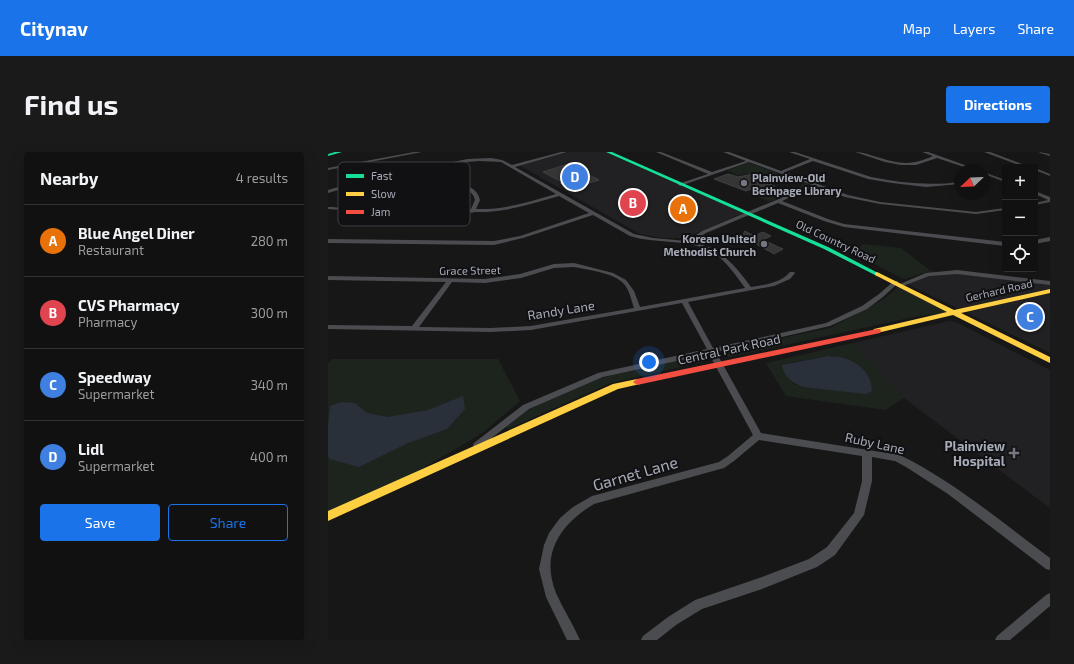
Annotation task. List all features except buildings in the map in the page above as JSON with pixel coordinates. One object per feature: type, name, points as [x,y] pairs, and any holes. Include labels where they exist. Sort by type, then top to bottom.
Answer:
[{"type":"main road","points":[[328,155],[340,152]]},
{"type":"main road","name":"Old Country Road","points":[[608,152],[898,283],[1050,360]]},
{"type":"main road","name":"Gerhard Road","points":[[954,312],[1050,291]]},
{"type":"main road","name":"Central Park Road","points":[[328,516],[616,386],[858,336],[954,312]]},
{"type":"street","points":[[363,162],[420,152]]},
{"type":"street","points":[[512,166],[565,152]]},
{"type":"street","points":[[658,152],[712,174]]},
{"type":"street","points":[[725,152],[858,199],[880,203],[976,213],[1002,209]]},
{"type":"street","points":[[791,152],[883,180],[929,185],[954,183]]},
{"type":"street","points":[[858,152],[890,162],[909,164],[937,156]]},
{"type":"street","points":[[924,152],[960,164]]},
{"type":"street","points":[[986,152],[1020,164]]},
{"type":"street","points":[[1041,152],[1050,155]]},
{"type":"street","points":[[486,159],[490,154]]},
{"type":"street","points":[[460,162],[486,159],[502,161],[623,230],[639,237],[699,244],[721,255],[731,264],[749,289]]},
{"type":"street","points":[[781,172],[814,160]]},
{"type":"street","points":[[680,185],[749,161]]},
{"type":"street","points":[[1038,170],[1050,174]]},
{"type":"street","points":[[990,175],[1002,180]]},
{"type":"street","points":[[688,242],[704,232],[815,185]]},
{"type":"street","points":[[328,192],[338,189]]},
{"type":"street","points":[[470,189],[478,200],[472,212],[492,212],[512,208],[560,194]]},
{"type":"street","points":[[1038,194],[1050,200]]},
{"type":"street","points":[[1038,203],[1050,200]]},
{"type":"street","points":[[778,201],[826,220],[844,225],[1002,244]]},
{"type":"street","points":[[328,208],[338,208]]},
{"type":"street","points":[[328,241],[494,243],[521,238],[593,213]]},
{"type":"street","points":[[1038,241],[1050,239]]},
{"type":"street","name":"Grace Street","points":[[328,278],[450,281],[501,280],[521,276],[554,266],[582,266],[611,274],[624,281],[631,291],[638,309]]},
{"type":"street","points":[[898,283],[928,274],[957,272],[1050,283]]},
{"type":"street","name":"Randy Lane","points":[[328,327],[492,330],[526,329],[749,289],[781,282],[788,278],[792,273]]},
{"type":"street","points":[[414,329],[450,281]]},
{"type":"street","name":"Central Park Road","points":[[450,461],[479,444],[526,407],[554,394],[613,371],[828,325],[842,320],[877,300],[898,283]]},
{"type":"street","points":[[684,301],[758,436]]},
{"type":"street","name":"Ruby Lane","points":[[758,436],[897,458],[923,471],[1050,564]]},
{"type":"street","name":"Garnet Lane","points":[[574,640],[553,598],[544,568],[553,534],[563,521],[576,509],[592,500],[721,465],[729,461],[748,442],[758,436]]},
{"type":"street","points":[[647,640],[672,620],[699,604],[762,583],[813,563],[830,551],[844,536],[859,514],[867,481],[867,453]]},
{"type":"street","points":[[1001,640],[1050,599]]},
{"type":"shaded area","points":[[568,152],[605,152],[743,213],[685,238],[661,238],[640,234],[519,165]]},
{"type":"shaded area","points":[[750,163],[809,185],[792,192],[788,191],[803,185],[793,181],[778,184],[763,180],[768,178],[755,173],[737,176],[727,170]]},
{"type":"shaded area","points":[[777,190],[786,195],[769,202],[749,192],[756,191],[765,194]]},
{"type":"shaded area","points":[[864,244],[901,248],[931,271],[904,279],[850,252]]},
{"type":"shaded area","points":[[931,271],[1050,284],[1050,353],[903,282]]},
{"type":"shaded area","points":[[900,286],[950,312],[914,317],[730,357],[724,353],[725,350],[830,328],[881,301]]},
{"type":"shaded area","name":"Plainview Hospital","points":[[949,321],[956,322],[1050,370],[1050,508],[904,398],[853,343]]},
{"type":"shaded area","points":[[853,343],[904,398],[885,410],[786,396],[766,363]],"holes":[[[828,356],[837,356],[803,387],[794,384],[783,369],[790,363]]]},
{"type":"shaded area","points":[[699,356],[703,362],[611,383],[508,429],[506,428],[510,422],[519,415],[534,407],[597,380],[612,375]]},
{"type":"shaded area","points":[[828,356],[844,358],[858,364],[868,375],[872,391],[866,394],[803,387],[795,384],[789,379],[782,365]]},
{"type":"shaded area","points":[[332,359],[498,359],[520,401],[485,431],[413,474],[328,514],[328,363]]},
{"type":"shaded area","points":[[463,396],[465,409],[447,429],[408,443],[359,467],[330,459],[328,456],[330,406],[342,402],[355,403],[367,413],[387,417],[428,410]]},
{"type":"traffic: fast","points":[[328,155],[340,152]]},
{"type":"traffic: fast","points":[[608,152],[826,248],[877,274]]},
{"type":"traffic: slow","points":[[877,274],[1050,360]]},
{"type":"traffic: slow","points":[[877,331],[982,305],[1050,291]]},
{"type":"traffic: slow","points":[[328,516],[616,386],[637,382]]},
{"type":"traffic: jam","points":[[637,382],[877,331]]},
{"type":"place","name":"Lidl","points":[[575,177]]},
{"type":"place","name":"Plainview-Old Bethpage Library","points":[[744,183]]},
{"type":"place","name":"CVS Pharmacy","points":[[633,203]]},
{"type":"place","name":"Blue Angel Diner","points":[[683,209]]},
{"type":"place","name":"Korean United Methodist Church","points":[[764,244]]},
{"type":"place","name":"Speedway","points":[[1030,317]]},
{"type":"place","name":"Plainview Hospital","points":[[1014,453]]}]
